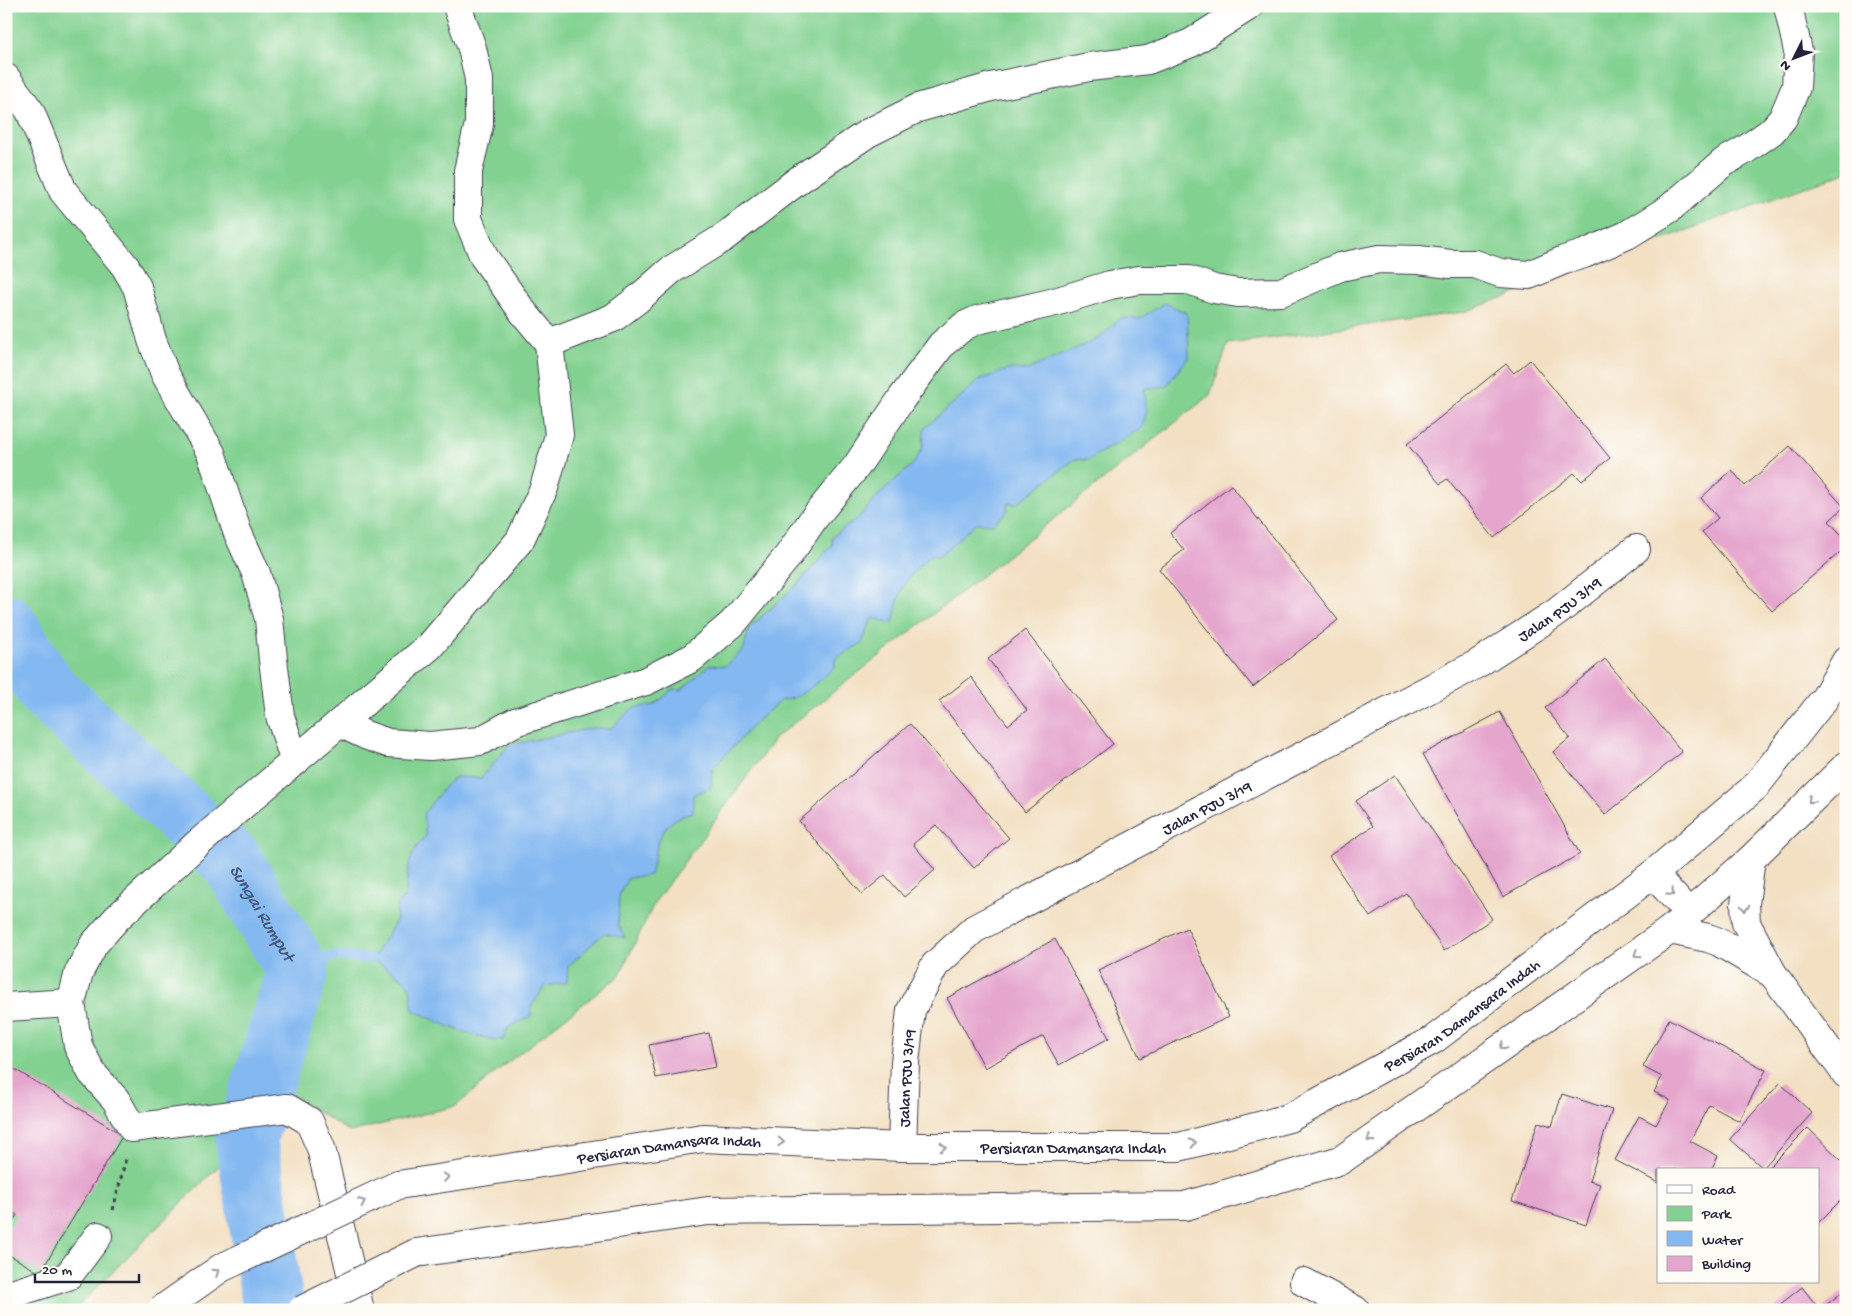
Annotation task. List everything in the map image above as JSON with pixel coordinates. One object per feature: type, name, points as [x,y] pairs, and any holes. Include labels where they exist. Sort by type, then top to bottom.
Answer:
[{"type":"main road","points":[[360,1310],[321,1148],[309,1121],[288,1108],[132,1128],[116,1100],[92,1073],[78,1046],[71,1003],[79,972],[94,944],[117,918],[195,846],[430,646],[520,540],[544,488],[559,435],[550,343],[523,312],[484,257],[468,219],[468,171],[479,124],[480,79],[472,48],[456,6]]},
{"type":"main road","points":[[550,343],[613,318],[672,270],[723,238],[800,178],[868,133],[918,108],[991,87],[1089,68],[1148,60],[1191,44],[1249,6]]},
{"type":"main road","points":[[340,723],[388,743],[430,746],[480,741],[515,722],[646,681],[692,658],[733,623],[788,556],[814,518],[856,467],[902,398],[942,344],[964,326],[977,320],[1055,302],[1110,285],[1139,280],[1189,280],[1238,293],[1281,292],[1340,267],[1379,259],[1475,264],[1500,273],[1529,276],[1627,235],[1669,209],[1724,162],[1772,131],[1783,118],[1796,86],[1798,50],[1788,6]]},
{"type":"main road","points":[[6,78],[30,111],[63,191],[125,266],[137,287],[152,340],[166,374],[211,453],[237,531],[256,573],[269,619],[272,660],[280,716],[295,762]]},
{"type":"main road","name":"Jalan PJU 3/19","points":[[902,1147],[905,1062],[911,1010],[935,965],[974,929],[1477,664],[1557,612],[1636,549]]},
{"type":"main road","name":"Persiaran Damansara Indah","points":[[161,1310],[221,1268],[398,1185],[703,1138],[902,1147],[1179,1147],[1290,1118],[1433,1040],[1653,874],[1755,787],[1825,698],[1846,661]]},
{"type":"main road","points":[[302,1310],[416,1253],[708,1211],[1185,1206],[1340,1160],[1680,921],[1751,859],[1846,766]]},
{"type":"main road","points":[[1751,859],[1745,904],[1746,923],[1773,974],[1846,1074]]},
{"type":"main road","points":[[1653,874],[1680,921],[1773,974]]},
{"type":"main road","points":[[6,1007],[71,1003]]},
{"type":"main road","points":[[6,1296],[68,1276],[98,1236]]},
{"type":"main road","points":[[1304,1282],[1355,1310]]},
{"type":"path","points":[[98,1236],[112,1212],[123,1174],[132,1128]]},
{"type":"green space","points":[[6,6],[1846,6],[1846,172],[1464,312],[1228,344],[1210,395],[776,737],[655,902],[619,976],[503,1066],[456,1106],[350,1132],[280,1088],[220,1165],[77,1307],[67,1310],[6,1310]]},
{"type":"water","points":[[1165,303],[1187,313],[1189,357],[1166,386],[1144,389],[1147,411],[1142,428],[1088,460],[1075,459],[1016,504],[1008,503],[1007,512],[993,524],[976,523],[940,556],[931,555],[914,571],[904,584],[893,623],[872,618],[862,643],[835,659],[835,667],[817,683],[796,697],[781,700],[758,720],[712,769],[711,787],[693,795],[693,812],[681,816],[666,828],[658,844],[650,875],[628,878],[619,895],[618,925],[625,938],[604,933],[568,966],[567,983],[545,986],[531,1007],[531,1016],[508,1028],[503,1040],[480,1037],[468,1033],[413,1010],[410,987],[402,978],[372,959],[396,921],[397,904],[406,896],[408,871],[412,856],[415,849],[426,836],[423,814],[446,785],[455,777],[481,778],[509,745],[592,728],[610,729],[633,708],[654,705],[673,689],[681,690],[709,665],[726,666],[744,649],[749,628],[799,583],[832,545],[832,537],[859,517],[882,492],[914,463],[923,447],[924,429],[979,380],[1010,369],[1027,370],[1098,339],[1121,318],[1139,319]]},
{"type":"building","points":[[1530,360],[1610,458],[1582,481],[1574,473],[1494,538],[1447,479],[1440,484],[1407,444],[1506,364],[1514,373]]},
{"type":"building","points":[[1790,446],[1844,507],[1829,521],[1846,540],[1846,547],[1772,611],[1702,532],[1718,518],[1701,498],[1732,470],[1745,486]]},
{"type":"building","points":[[1231,485],[1338,620],[1253,687],[1159,569],[1184,550],[1170,533]]},
{"type":"building","points":[[1025,630],[1113,744],[1025,812],[939,701],[971,677],[1008,725],[1027,710],[988,659]]},
{"type":"building","points":[[1605,659],[1682,752],[1605,815],[1553,752],[1570,738],[1545,708]]},
{"type":"building","points":[[1500,712],[1580,854],[1503,897],[1423,754]]},
{"type":"building","points":[[910,724],[1009,838],[974,868],[936,825],[913,844],[935,870],[904,897],[885,875],[862,894],[799,821]]},
{"type":"building","points":[[1395,775],[1492,919],[1444,951],[1406,893],[1370,917],[1329,856],[1373,826],[1356,801]]},
{"type":"building","points":[[1187,928],[1229,1017],[1140,1058],[1098,970]]},
{"type":"building","points":[[1055,939],[1109,1038],[1059,1065],[1043,1036],[985,1068],[947,998]]},
{"type":"building","points":[[1669,1019],[1766,1070],[1739,1121],[1709,1105],[1690,1141],[1718,1156],[1712,1168],[1657,1168],[1657,1182],[1615,1160],[1639,1116],[1656,1125],[1670,1100],[1654,1092],[1662,1077],[1643,1067]]},
{"type":"building","points":[[709,1033],[716,1067],[656,1078],[649,1045]]},
{"type":"building","points":[[6,1064],[123,1135],[40,1273],[6,1253],[6,1232],[17,1215],[6,1209]]},
{"type":"building","points":[[1780,1083],[1812,1113],[1763,1168],[1730,1139]]},
{"type":"building","points":[[1562,1094],[1612,1110],[1589,1181],[1600,1184],[1586,1225],[1512,1201],[1538,1122],[1552,1126]]},
{"type":"building","points":[[1808,1128],[1846,1165],[1846,1195],[1820,1221],[1820,1168],[1768,1168]]},
{"type":"building","points":[[1802,1287],[1820,1310],[1773,1310]]},
{"type":"building","points":[[1846,1289],[1846,1310],[1820,1310]]},
{"type":"waterway","name":"Sungai Rumput","points":[[6,625],[47,690],[231,860],[298,970],[246,1139],[274,1310]]},
{"type":"waterway","points":[[298,970],[333,956],[372,959]]}]
